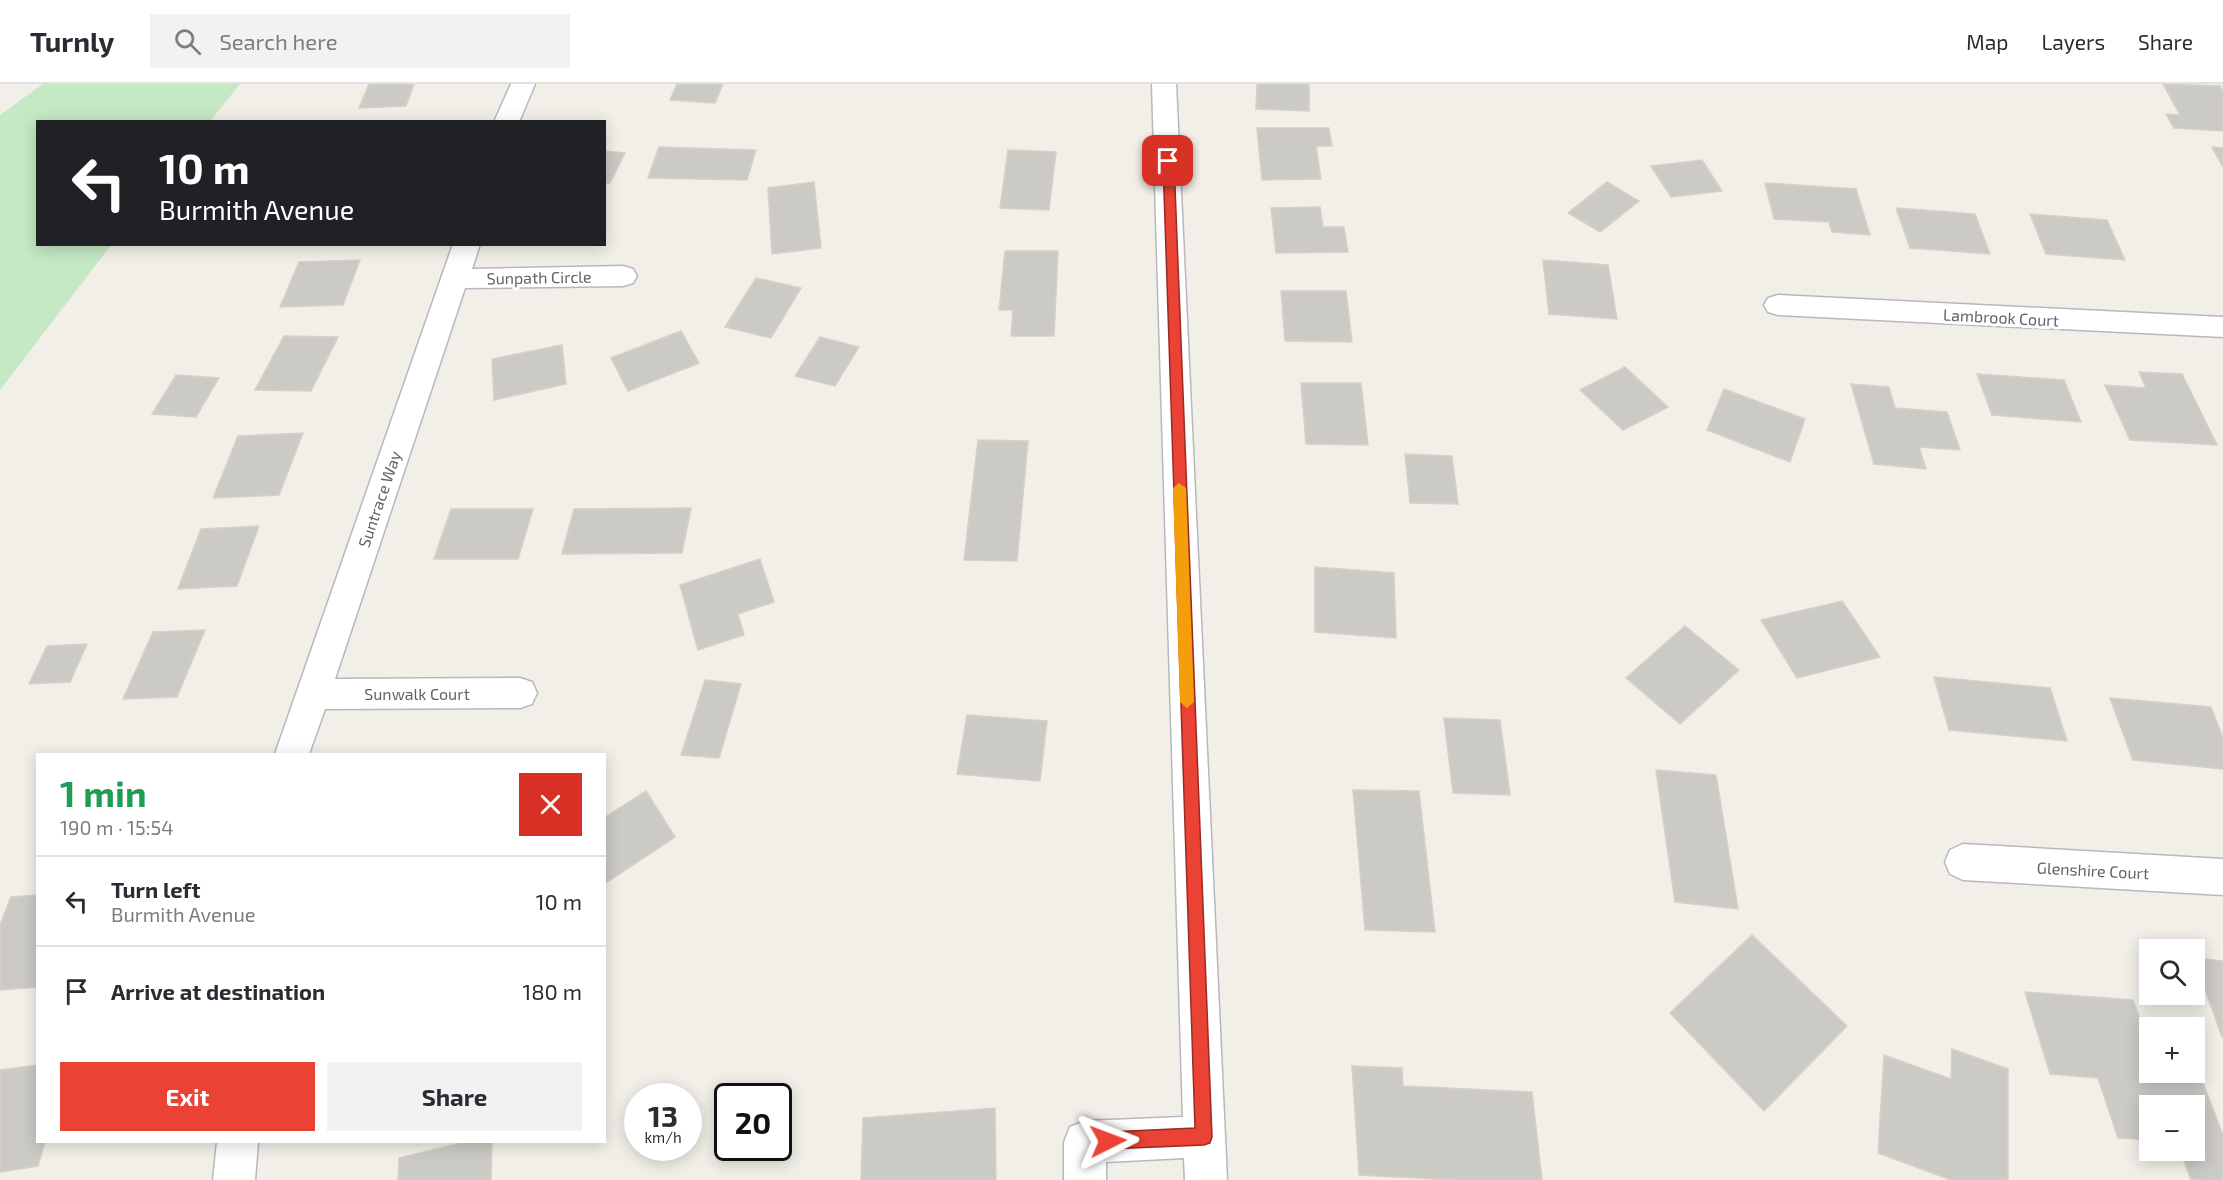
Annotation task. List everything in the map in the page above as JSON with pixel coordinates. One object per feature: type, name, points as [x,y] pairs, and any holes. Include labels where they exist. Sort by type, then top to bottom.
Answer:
[{"type":"street","points":[[507,120],[523,84]]},
{"type":"street","points":[[1164,84],[1206,1180]]},
{"type":"street","name":"Suntrace Way","points":[[292,753],[466,246]]},
{"type":"street","name":"Sunpath Circle","points":[[456,279],[623,276]]},
{"type":"street","name":"Lambrook Court","points":[[1778,305],[2223,327]]},
{"type":"street","name":"Sunwalk Court","points":[[314,694],[520,693]]},
{"type":"street","name":"Glenshire Court","points":[[1963,862],[2223,877]]},
{"type":"street","points":[[1085,1180],[1085,1142],[1204,1137]]},
{"type":"street","points":[[234,1180],[238,1143]]},
{"type":"green space","points":[[43,84],[240,84],[211,120],[36,120],[36,246],[110,246],[0,390],[0,115]]},
{"type":"building","points":[[369,84],[414,84],[406,106],[359,108]]},
{"type":"building","points":[[677,84],[723,84],[715,103],[670,100]]},
{"type":"building","points":[[1257,84],[1309,84],[1309,111],[1256,109]]},
{"type":"building","points":[[2163,84],[2220,86],[2223,92],[2223,131],[2174,128],[2166,114],[2180,115]]},
{"type":"building","points":[[1257,128],[1329,128],[1332,146],[1316,146],[1321,179],[1262,180]]},
{"type":"building","points":[[659,147],[756,150],[747,180],[648,178]]},
{"type":"building","points":[[2212,147],[2223,148],[2223,167]]},
{"type":"building","points":[[1008,150],[1056,152],[1049,210],[1000,208]]},
{"type":"building","points":[[606,151],[625,153],[610,183],[606,183]]},
{"type":"building","points":[[1702,160],[1722,191],[1671,197],[1651,166]]},
{"type":"building","points":[[814,182],[821,248],[772,254],[768,188]]},
{"type":"building","points":[[1607,182],[1639,201],[1600,232],[1568,213]]},
{"type":"building","points":[[1765,183],[1856,189],[1870,235],[1832,232],[1829,222],[1774,219]]},
{"type":"building","points":[[1320,207],[1323,227],[1344,227],[1348,252],[1276,253],[1271,208]]},
{"type":"building","points":[[1896,208],[1975,214],[1990,254],[1910,248]]},
{"type":"building","points":[[2030,214],[2107,220],[2125,260],[2046,254]]},
{"type":"building","points":[[1005,251],[1058,251],[1054,336],[1011,336],[1013,310],[999,310]]},
{"type":"building","points":[[360,260],[343,305],[280,307],[299,262]]},
{"type":"building","points":[[1543,260],[1608,265],[1617,319],[1549,314]]},
{"type":"building","points":[[756,278],[801,288],[771,338],[725,327]]},
{"type":"building","points":[[1281,291],[1346,291],[1352,342],[1285,341]]},
{"type":"building","points":[[681,331],[699,363],[628,391],[611,358]]},
{"type":"building","points":[[284,336],[338,337],[311,391],[255,390]]},
{"type":"building","points":[[820,337],[859,347],[835,386],[795,376]]},
{"type":"building","points":[[562,345],[566,384],[494,400],[492,359]]},
{"type":"building","points":[[1625,367],[1668,407],[1623,430],[1580,390]]},
{"type":"building","points":[[2139,372],[2182,374],[2217,445],[2130,440],[2105,385],[2146,388]]},
{"type":"building","points":[[1977,374],[2064,380],[2081,422],[1992,415]]},
{"type":"building","points":[[176,375],[219,378],[196,417],[152,414]]},
{"type":"building","points":[[1301,383],[1361,383],[1368,445],[1306,444]]},
{"type":"building","points":[[1851,384],[1889,387],[1895,408],[1947,412],[1960,450],[1919,447],[1926,469],[1874,464]]},
{"type":"building","points":[[1724,389],[1805,419],[1790,462],[1707,430]]},
{"type":"building","points":[[303,433],[279,495],[213,498],[238,436]]},
{"type":"building","points":[[978,440],[1028,441],[1017,561],[964,560]]},
{"type":"building","points":[[1405,454],[1452,456],[1458,504],[1410,503]]},
{"type":"building","points":[[691,508],[682,553],[562,554],[574,509]]},
{"type":"building","points":[[451,509],[533,509],[518,559],[434,559]]},
{"type":"building","points":[[259,526],[237,586],[178,589],[201,529]]},
{"type":"building","points":[[760,559],[774,602],[738,614],[744,635],[698,650],[680,585]]},
{"type":"building","points":[[1315,567],[1394,573],[1396,638],[1315,632]]},
{"type":"building","points":[[1842,601],[1880,657],[1797,678],[1761,620]]},
{"type":"building","points":[[1685,626],[1739,670],[1680,724],[1626,678]]},
{"type":"building","points":[[205,630],[177,697],[123,699],[153,632]]},
{"type":"building","points":[[87,644],[70,682],[29,684],[47,646]]},
{"type":"building","points":[[1934,677],[2050,688],[2067,741],[1949,730]]},
{"type":"building","points":[[705,680],[741,684],[719,758],[681,755]]},
{"type":"building","points":[[2110,698],[2211,707],[2223,738],[2223,769],[2133,760]]},
{"type":"building","points":[[967,715],[1047,721],[1040,781],[957,774]]},
{"type":"building","points":[[1444,718],[1500,720],[1510,795],[1453,793]]},
{"type":"building","points":[[1656,770],[1716,775],[1738,909],[1675,902]]},
{"type":"building","points":[[1353,790],[1419,791],[1435,932],[1365,930]]},
{"type":"building","points":[[646,791],[675,837],[606,883],[606,817]]},
{"type":"building","points":[[36,895],[36,987],[0,990],[0,925],[11,897]]},
{"type":"building","points":[[1752,935],[1847,1026],[1764,1111],[1670,1013]]},
{"type":"building","points":[[2205,959],[2223,961],[2222,1037],[2205,989]]},
{"type":"building","points":[[2025,992],[2133,1000],[2139,1017],[2139,1083],[2203,1083],[2223,1135],[2223,1180],[2191,1180],[2184,1161],[2205,1161],[2205,1095],[2139,1095],[2139,1139],[2118,1138],[2098,1078],[2050,1074]]},
{"type":"building","points":[[1952,1049],[2008,1069],[2008,1180],[1951,1180],[1878,1153],[1884,1055],[1951,1079]]},
{"type":"building","points":[[36,1065],[36,1143],[45,1143],[38,1166],[0,1172],[0,1070]]},
{"type":"building","points":[[1352,1066],[1402,1068],[1403,1086],[1532,1092],[1542,1180],[1455,1180],[1359,1175]]},
{"type":"building","points":[[995,1108],[996,1180],[861,1180],[863,1118]]},
{"type":"building","points":[[461,1143],[492,1143],[491,1180],[398,1180],[399,1158]]},
{"type":"slow traffic","points":[[1179,488],[1187,702]]},
{"type":"route","points":[[1108,1141],[1204,1137],[1168,161]]}]
